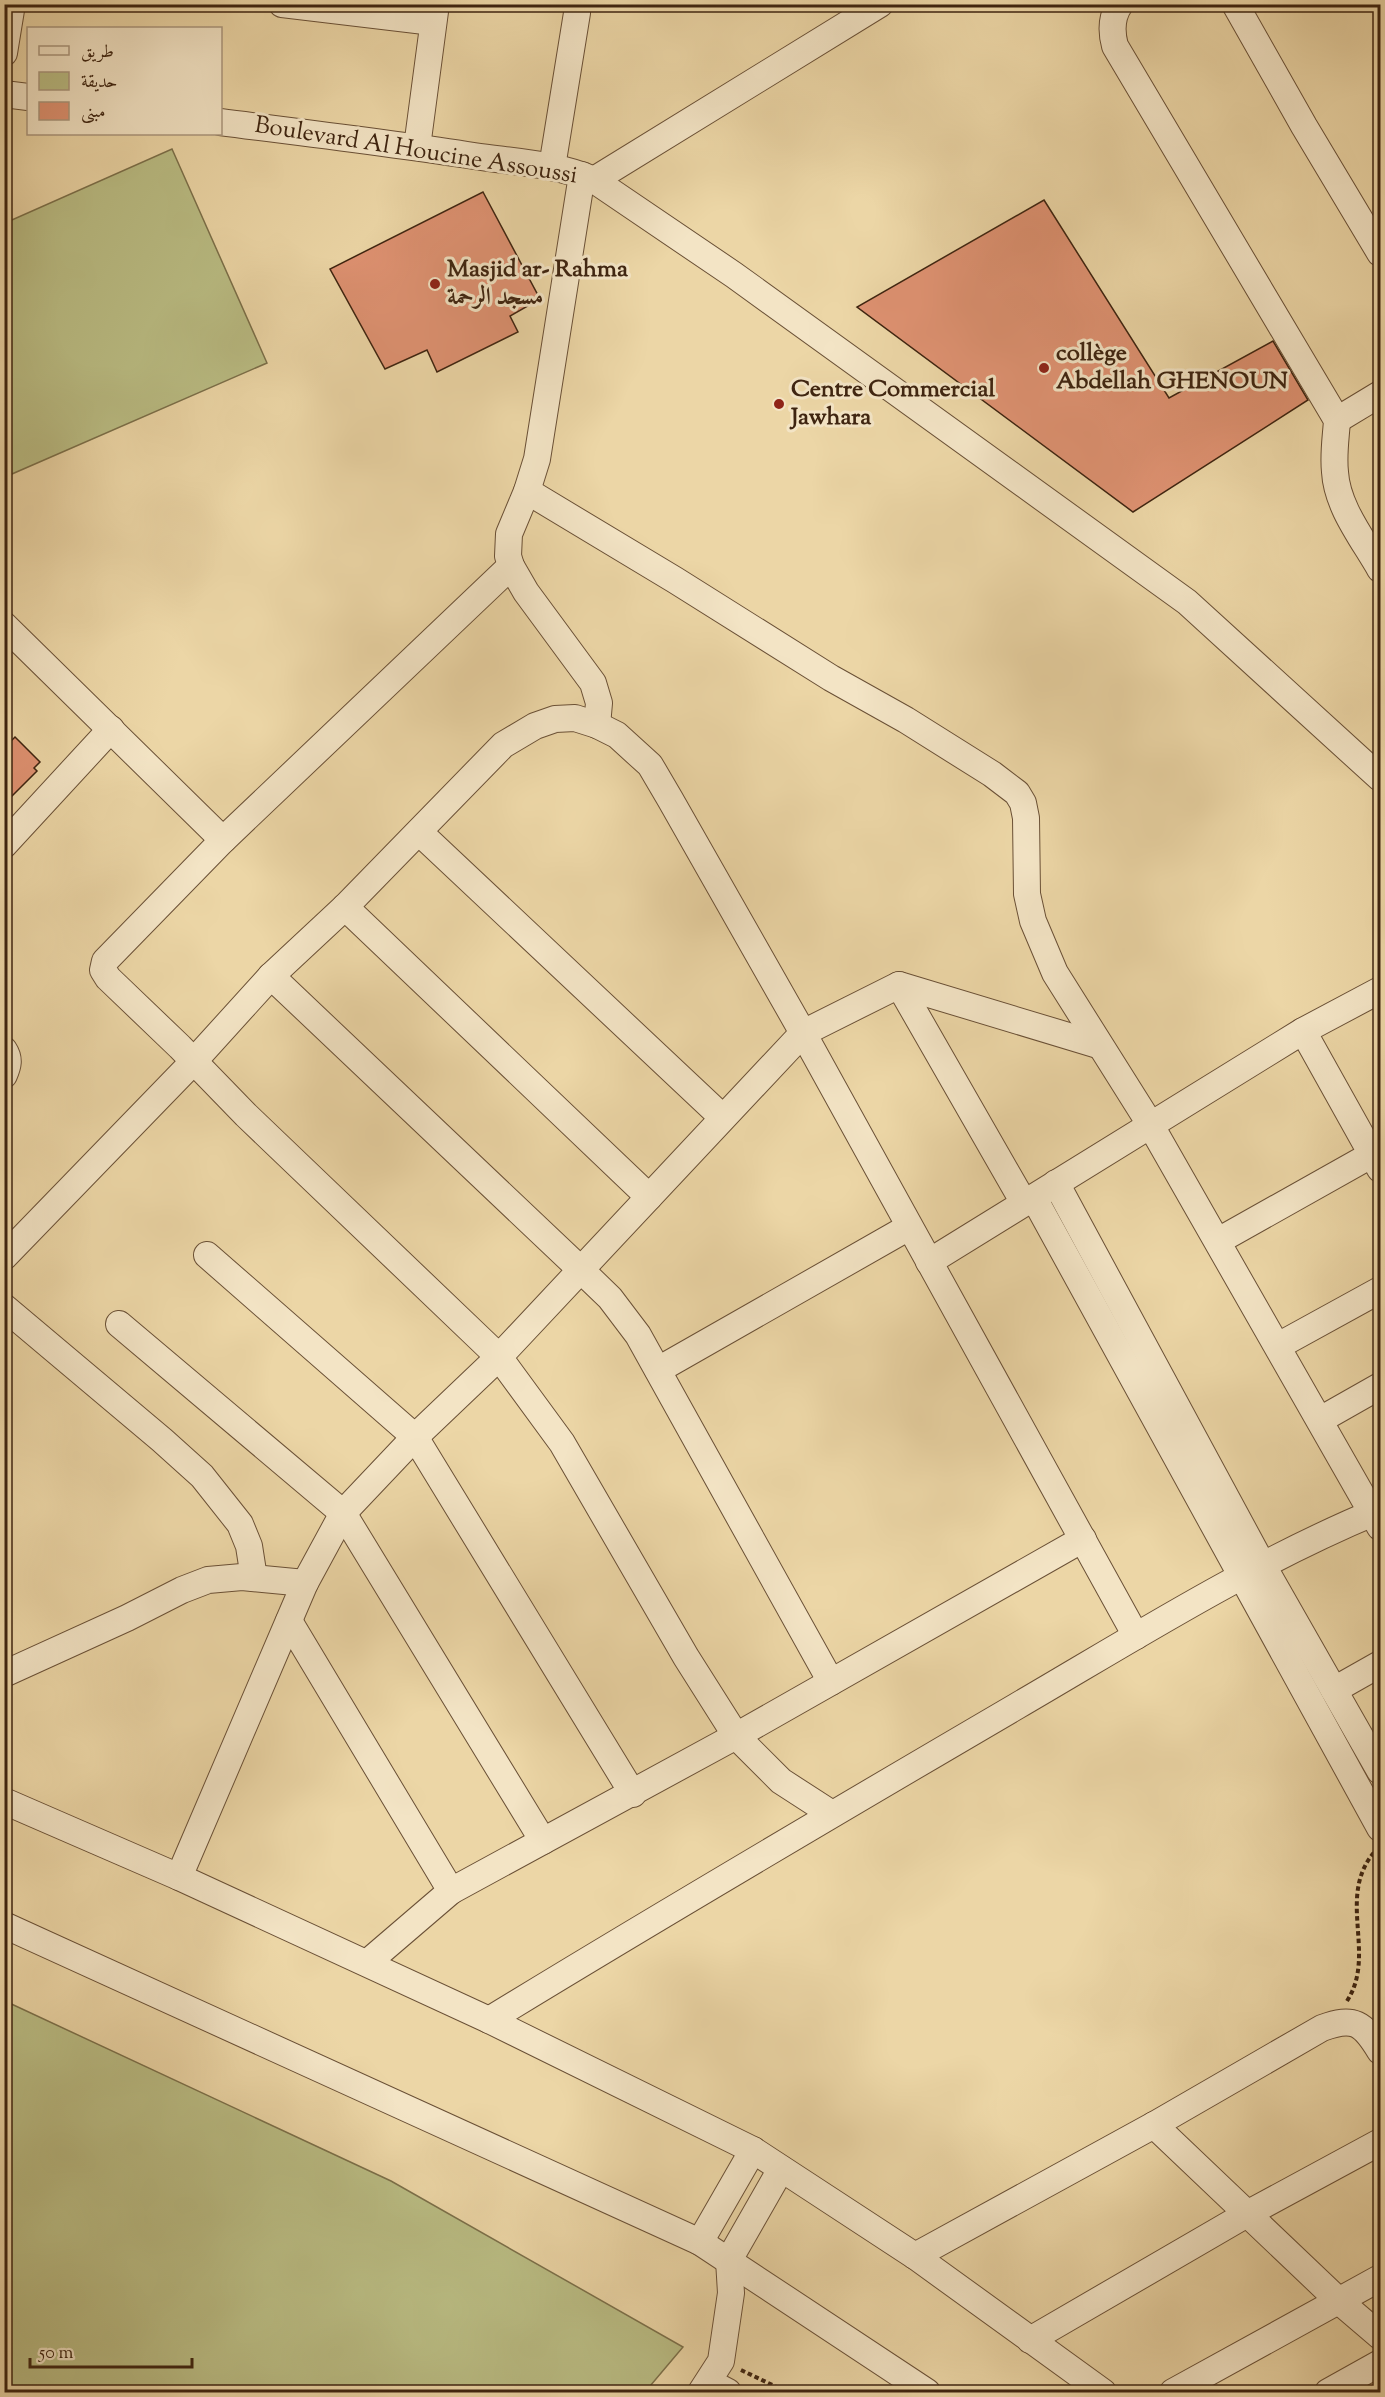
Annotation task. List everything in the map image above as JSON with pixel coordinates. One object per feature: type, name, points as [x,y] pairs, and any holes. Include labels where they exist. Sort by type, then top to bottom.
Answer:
[{"type":"street","points":[[4,53],[12,4]]},
{"type":"street","points":[[282,4],[434,13],[417,147]]},
{"type":"street","points":[[597,725],[599,704],[593,682],[525,592],[511,566],[507,546],[509,534],[527,491],[537,459],[588,178],[843,14],[880,4]]},
{"type":"street","points":[[1119,4],[1115,11],[1112,30],[1115,46],[1337,420],[1335,473],[1339,494],[1350,519],[1380,569]]},
{"type":"street","points":[[1235,4],[1304,126],[1380,252]]},
{"type":"street","points":[[552,167],[584,7]]},
{"type":"street","points":[[4,94],[27,97]]},
{"type":"street","name":"Boulevard Al Houcine Assoussi","points":[[222,122],[552,167],[588,178],[734,275],[1187,602],[1380,778]]},
{"type":"street","points":[[1337,420],[1380,394]]},
{"type":"street","points":[[489,2019],[832,1814],[1240,1576],[1325,1532],[1378,1517],[1150,1124],[1098,1045],[1055,973],[1033,921],[1027,894],[1025,810],[1017,793],[992,774],[915,726],[831,678],[527,491]]},
{"type":"street","points":[[511,566],[223,840],[105,961],[103,970],[108,978],[246,1115],[499,1357],[562,1443],[686,1657],[736,1737],[780,1781],[832,1814]]},
{"type":"street","points":[[4,625],[223,840]]},
{"type":"street","points":[[4,1257],[194,1061],[271,976],[345,907],[502,745],[519,734],[555,719],[575,718],[597,725],[617,735],[650,765],[803,1033],[1136,1636]]},
{"type":"street","points":[[4,845],[111,729]]},
{"type":"street","points":[[419,832],[722,1117]]},
{"type":"street","points":[[345,907],[649,1197]]},
{"type":"street","points":[[271,976],[580,1269],[622,1313],[658,1370],[831,1682]]},
{"type":"street","points":[[179,1877],[306,1583],[343,1513],[415,1437],[499,1357],[803,1033],[899,985],[1098,1045]]},
{"type":"street","points":[[899,985],[1029,1201],[1378,1818]]},
{"type":"street","points":[[929,1262],[1303,1031],[1380,990]]},
{"type":"street","points":[[1218,1241],[1378,1158],[1303,1031]]},
{"type":"street","points":[[4,1050],[8,1055],[8,1065],[4,1075]]},
{"type":"street","points":[[1056,1183],[1263,1564],[1380,1771]]},
{"type":"street","points":[[658,1370],[909,1227]]},
{"type":"street","points":[[207,1255],[415,1437],[633,1794]]},
{"type":"street","points":[[1278,1346],[1380,1290]]},
{"type":"street","points":[[4,1307],[202,1476],[240,1524],[249,1546],[254,1578]]},
{"type":"street","points":[[119,1323],[343,1513],[543,1841]]},
{"type":"street","points":[[1320,1420],[1380,1386]]},
{"type":"street","points":[[367,1963],[451,1891],[736,1737],[1083,1539]]},
{"type":"street","points":[[4,1674],[208,1580],[254,1578],[306,1583]]},
{"type":"street","points":[[289,1621],[451,1891]]},
{"type":"street","points":[[1334,1690],[1380,1664]]},
{"type":"street","points":[[4,1802],[179,1877],[489,2019],[753,2150],[915,2256],[1103,2392]]},
{"type":"street","points":[[4,1925],[700,2242],[927,2392]]},
{"type":"street","points":[[915,2256],[1322,2028],[1338,2022],[1359,2024],[1380,2050]]},
{"type":"street","points":[[1154,2124],[1339,2301],[1380,2336]]},
{"type":"street","points":[[1030,2340],[1247,2214],[1380,2142]]},
{"type":"street","points":[[700,2242],[753,2150]]},
{"type":"street","points":[[715,2382],[731,2293],[729,2260],[781,2169]]},
{"type":"street","points":[[1173,2392],[1380,2278]]},
{"type":"street","points":[[1328,2392],[1380,2364]]},
{"type":"path","points":[[1322,2028],[1355,1989],[1359,1968],[1356,1893],[1365,1864],[1380,1846]]},
{"type":"path","points":[[715,2382],[787,2392]]},
{"type":"green space","points":[[172,149],[267,363],[5,477],[5,223]]},
{"type":"green space","points":[[5,2001],[391,2181],[683,2347],[645,2392],[5,2392]]},
{"type":"building","name":"Masjid ar- Rahma مسجد الرحمة","points":[[483,192],[540,299],[510,316],[518,332],[437,372],[427,350],[385,369],[330,269]]},
{"type":"building","name":"collège Abdellah GHENOUN","points":[[1044,200],[1169,398],[1273,341],[1308,400],[1133,512],[857,307]]},
{"type":"building","points":[[15,737],[40,762],[34,768],[37,771],[4,804],[4,748]]},
{"type":"place","name":"Masjid ar- Rahma مسجد الرحمة","points":[[435,284]]},
{"type":"place","name":"collège Abdellah GHENOUN","points":[[1044,368]]},
{"type":"place","name":"Centre Commercial Jawhara","points":[[779,404]]}]
